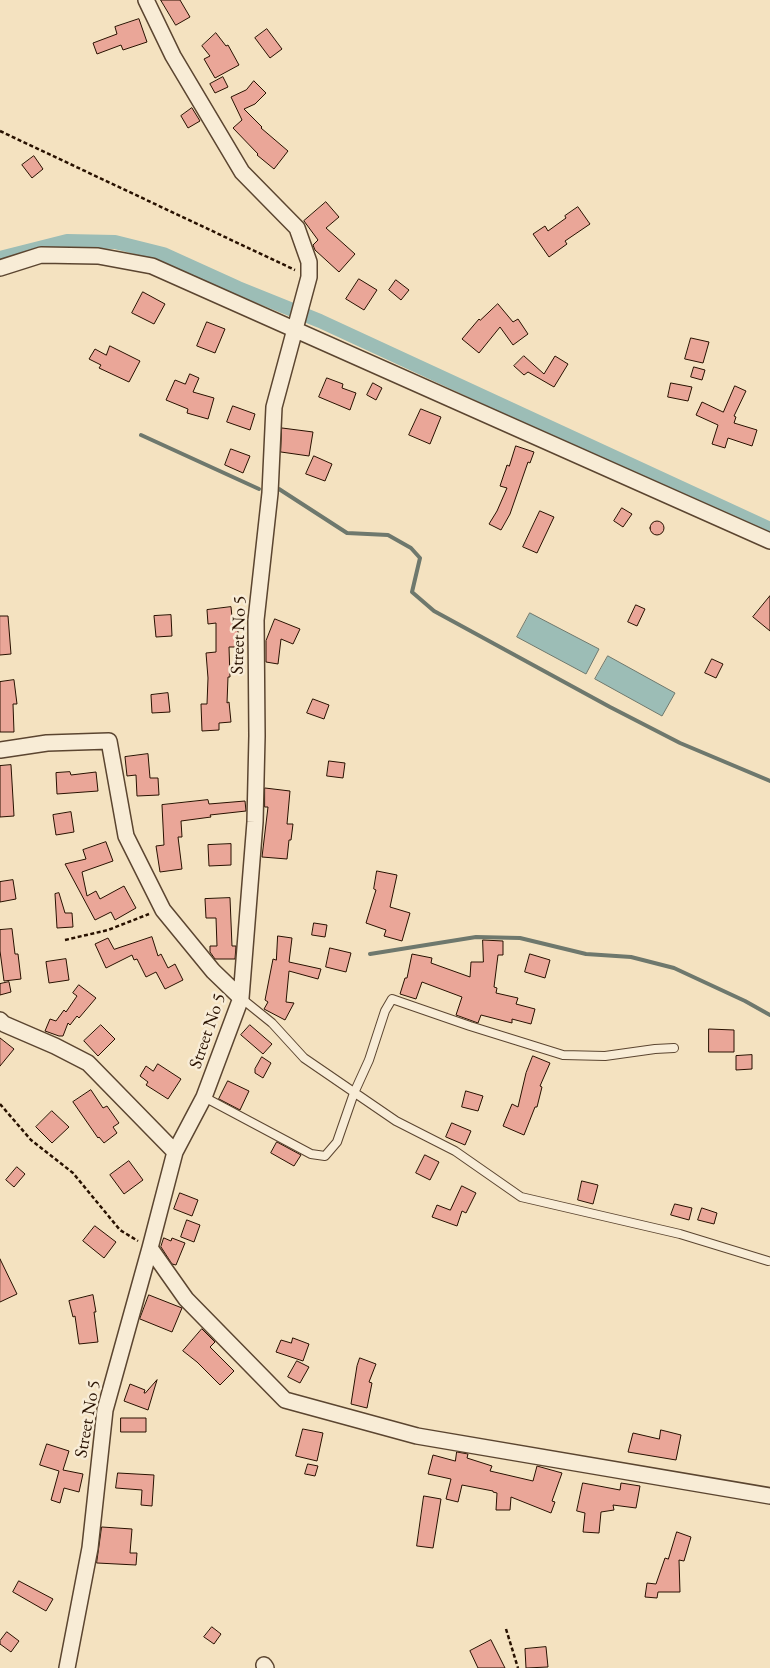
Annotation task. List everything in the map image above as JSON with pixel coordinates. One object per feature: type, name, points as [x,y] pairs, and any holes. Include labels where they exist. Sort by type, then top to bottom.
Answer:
[{"type":"street","points":[[146,0],[173,56],[242,172],[297,228],[309,262],[309,277]]},
{"type":"street","points":[[0,268],[42,255],[98,256],[152,266],[296,325],[770,541]]},
{"type":"street","name":"Street No 5","points":[[67,1668],[90,1548],[105,1410],[175,1152],[204,1097],[241,998],[255,822],[257,736],[256,620],[270,493],[274,407],[309,277]]},
{"type":"street","points":[[0,750],[47,743],[109,741],[126,836],[162,910],[213,971],[241,998]]},
{"type":"street","points":[[0,1020],[4,1024],[88,1063],[175,1152]]},
{"type":"street","points":[[150,1248],[186,1299],[286,1400],[417,1436],[770,1496]]},
{"type":"lane","points":[[241,998],[272,1023],[304,1058],[396,1121],[455,1151],[521,1197],[680,1234],[768,1261]]},
{"type":"lane","points":[[204,1097],[311,1154],[325,1156],[336,1142],[354,1092],[369,1060],[385,1011],[392,999],[563,1055],[605,1056],[674,1048]]},
{"type":"path","points":[[0,131],[309,277]]},
{"type":"path","points":[[65,940],[108,930],[162,910]]},
{"type":"path","points":[[0,1104],[31,1140],[73,1173],[120,1230],[150,1248]]},
{"type":"path","points":[[506,1629],[518,1668]]},
{"type":"water","points":[[530,613],[599,649],[586,674],[517,637]]},
{"type":"water","points":[[608,656],[675,693],[662,716],[595,679]]},
{"type":"building","points":[[161,0],[180,0],[190,17],[176,25]]},
{"type":"building","points":[[139,19],[147,42],[123,50],[121,45],[97,54],[93,43],[117,34],[115,27]]},
{"type":"building","points":[[267,29],[282,49],[270,58],[255,38]]},
{"type":"building","points":[[216,33],[226,46],[228,45],[239,65],[215,78],[204,59],[210,56],[202,46]]},
{"type":"building","points":[[223,77],[228,87],[215,93],[210,84]]},
{"type":"building","points":[[254,81],[266,93],[255,104],[244,109],[261,128],[288,151],[274,169],[257,155],[233,128],[242,120],[231,97],[246,90]]},
{"type":"building","points":[[192,108],[200,121],[188,128],[181,116]]},
{"type":"building","points":[[34,156],[43,169],[32,178],[22,165]]},
{"type":"building","points":[[326,202],[339,217],[326,228],[355,254],[339,272],[315,250],[313,245],[318,240],[304,221]]},
{"type":"building","points":[[578,207],[590,224],[565,241],[567,244],[549,257],[533,234],[545,226],[548,231]]},
{"type":"building","points":[[359,279],[377,290],[364,310],[346,299]]},
{"type":"building","points":[[396,280],[409,290],[401,300],[389,290]]},
{"type":"building","points":[[143,292],[165,304],[154,324],[132,313]]},
{"type":"building","points":[[498,304],[513,322],[518,319],[528,334],[513,345],[500,327],[479,353],[462,339],[479,319]]},
{"type":"building","points":[[207,322],[225,329],[215,353],[197,346]]},
{"type":"building","points":[[691,338],[709,342],[703,363],[685,359]]},
{"type":"building","points":[[110,346],[140,361],[129,382],[99,368],[101,365],[89,359],[95,349],[106,355]]},
{"type":"building","points":[[524,356],[544,374],[555,356],[568,364],[554,387],[528,372],[524,375],[514,366]]},
{"type":"building","points":[[694,367],[705,370],[702,380],[691,377]]},
{"type":"building","points":[[190,374],[199,378],[193,392],[214,398],[208,419],[187,413],[188,409],[166,400],[175,380],[185,384]]},
{"type":"building","points":[[327,378],[343,384],[342,388],[356,393],[350,410],[319,397]]},
{"type":"building","points":[[373,383],[382,388],[376,400],[367,395]]},
{"type":"building","points":[[671,383],[692,387],[688,401],[668,397]]},
{"type":"building","points":[[735,386],[746,391],[734,416],[736,417],[734,423],[757,430],[752,446],[728,438],[725,448],[712,444],[718,425],[696,415],[702,402],[723,412]]},
{"type":"building","points":[[233,406],[255,414],[250,430],[227,422]]},
{"type":"building","points":[[421,409],[441,417],[430,444],[409,435]]},
{"type":"building","points":[[282,428],[313,432],[309,456],[281,452]]},
{"type":"building","points":[[516,446],[534,452],[530,463],[528,462],[510,514],[501,530],[489,524],[507,488],[500,486]]},
{"type":"building","points":[[231,449],[250,456],[243,473],[225,465]]},
{"type":"building","points":[[314,456],[332,464],[325,481],[306,474]]},
{"type":"building","points":[[622,508],[632,514],[623,527],[614,521]]},
{"type":"building","points":[[540,511],[554,517],[537,553],[523,547]]},
{"type":"building","points":[[657,521],[662,523],[664,528],[662,533],[657,535],[652,533],[650,528],[652,523]]},
{"type":"building","points":[[770,596],[770,631],[753,617]]},
{"type":"building","points":[[636,605],[645,609],[637,626],[628,622]]},
{"type":"building","points":[[231,607],[233,627],[238,627],[238,647],[229,647],[230,677],[228,677],[227,703],[229,702],[231,722],[219,723],[219,730],[202,731],[201,704],[207,704],[208,678],[206,653],[216,652],[216,623],[208,624],[207,610]]},
{"type":"building","points":[[171,615],[172,636],[156,637],[154,616]]},
{"type":"building","points":[[0,616],[8,616],[11,654],[0,655]]},
{"type":"building","points":[[275,619],[300,629],[293,644],[281,639],[278,664],[266,662],[266,641]]},
{"type":"building","points":[[712,659],[723,664],[716,678],[705,673]]},
{"type":"building","points":[[14,680],[17,704],[13,704],[14,732],[0,732],[0,682]]},
{"type":"building","points":[[168,693],[170,712],[152,713],[151,695]]},
{"type":"building","points":[[313,699],[329,705],[324,719],[307,713]]},
{"type":"building","points":[[148,754],[150,778],[158,778],[159,795],[137,796],[136,775],[127,776],[125,757]]},
{"type":"building","points":[[329,761],[345,763],[343,778],[327,776]]},
{"type":"building","points":[[11,765],[14,816],[0,817],[0,766]]},
{"type":"building","points":[[70,772],[71,775],[96,772],[98,791],[57,794],[56,773]]},
{"type":"building","points":[[265,788],[290,791],[287,824],[293,824],[287,859],[262,857],[268,807],[265,807]]},
{"type":"building","points":[[208,800],[209,804],[245,801],[246,811],[210,815],[211,817],[181,821],[182,837],[178,837],[182,869],[160,872],[156,846],[164,845],[162,805]]},
{"type":"building","points":[[71,812],[74,832],[56,835],[53,815]]},
{"type":"building","points":[[106,842],[113,861],[82,872],[87,896],[96,891],[100,899],[124,886],[136,908],[115,920],[111,912],[95,920],[65,864],[86,859],[83,850]]},
{"type":"building","points":[[231,844],[231,865],[209,866],[208,845]]},
{"type":"building","points":[[377,871],[397,875],[390,907],[410,913],[402,941],[384,936],[386,930],[366,923],[376,890],[374,889]]},
{"type":"building","points":[[13,880],[16,899],[0,902],[0,882]]},
{"type":"building","points":[[59,893],[65,913],[72,913],[73,927],[57,928],[55,894]]},
{"type":"building","points":[[230,898],[232,946],[236,946],[235,959],[215,959],[210,952],[210,946],[217,946],[216,918],[206,918],[205,899]]},
{"type":"building","points":[[314,923],[327,925],[325,937],[312,935]]},
{"type":"building","points":[[12,929],[21,979],[4,981],[0,951],[0,930]]},
{"type":"building","points":[[278,936],[292,938],[289,962],[321,969],[318,979],[289,971],[286,1002],[294,1003],[285,1020],[264,1009],[268,1002],[265,1000],[273,959],[276,960]]},
{"type":"building","points":[[152,937],[158,956],[161,954],[168,968],[175,964],[183,980],[165,989],[156,972],[146,977],[137,959],[134,960],[132,955],[106,968],[95,944],[108,938],[114,949]]},
{"type":"building","points":[[483,940],[503,941],[503,955],[498,955],[494,987],[497,988],[496,993],[518,998],[516,1004],[535,1009],[531,1024],[512,1019],[512,1023],[481,1015],[478,1023],[456,1015],[462,997],[422,982],[416,999],[400,994],[405,978],[407,978],[412,954],[432,958],[431,963],[470,977],[471,962],[483,962]]},
{"type":"building","points":[[330,948],[351,953],[346,972],[326,967]]},
{"type":"building","points":[[530,954],[550,960],[545,978],[525,972]]},
{"type":"building","points":[[66,959],[69,980],[49,983],[46,962]]},
{"type":"building","points":[[9,982],[11,992],[0,995],[0,984]]},
{"type":"building","points":[[79,985],[96,998],[79,1018],[77,1016],[70,1025],[68,1023],[63,1036],[45,1031],[50,1019],[56,1021],[64,1010],[66,1012],[77,996],[73,993]]},
{"type":"building","points":[[101,1025],[115,1039],[98,1056],[84,1041]]},
{"type":"building","points":[[250,1025],[272,1044],[263,1054],[241,1035]]},
{"type":"building","points":[[709,1029],[734,1030],[734,1052],[709,1052]]},
{"type":"building","points":[[0,1038],[14,1049],[0,1066]]},
{"type":"building","points":[[752,1055],[752,1069],[736,1070],[736,1056]]},
{"type":"building","points":[[533,1056],[550,1063],[540,1086],[542,1087],[537,1107],[535,1107],[524,1135],[503,1126],[512,1104],[518,1107],[526,1073]]},
{"type":"building","points":[[262,1057],[271,1063],[263,1078],[255,1073],[255,1069]]},
{"type":"building","points":[[158,1064],[181,1079],[168,1099],[146,1085],[148,1082],[140,1076],[146,1066],[153,1071]]},
{"type":"building","points":[[228,1081],[249,1091],[240,1110],[219,1099]]},
{"type":"building","points":[[91,1090],[103,1108],[107,1106],[119,1123],[113,1127],[117,1133],[104,1143],[98,1138],[73,1102]]},
{"type":"building","points":[[466,1091],[483,1096],[478,1111],[462,1107]]},
{"type":"building","points":[[52,1111],[69,1127],[52,1143],[36,1127]]},
{"type":"building","points":[[452,1123],[471,1131],[465,1145],[446,1137]]},
{"type":"building","points":[[277,1142],[301,1155],[294,1166],[271,1153]]},
{"type":"building","points":[[425,1155],[439,1162],[430,1180],[416,1173]]},
{"type":"building","points":[[129,1161],[143,1180],[124,1194],[110,1175]]},
{"type":"building","points":[[17,1167],[25,1174],[14,1187],[6,1180]]},
{"type":"building","points":[[582,1181],[598,1185],[593,1204],[578,1200]]},
{"type":"building","points":[[462,1186],[476,1193],[466,1213],[462,1211],[457,1226],[432,1217],[437,1205],[450,1210]]},
{"type":"building","points":[[180,1193],[198,1200],[192,1216],[174,1209]]},
{"type":"building","points":[[675,1204],[692,1208],[689,1220],[671,1215]]},
{"type":"building","points":[[702,1208],[717,1213],[714,1224],[698,1220]]},
{"type":"building","points":[[187,1220],[200,1225],[194,1242],[181,1237]]},
{"type":"building","points":[[95,1226],[116,1242],[104,1258],[83,1241]]},
{"type":"building","points":[[164,1238],[171,1241],[172,1238],[185,1243],[176,1265],[172,1264],[161,1247]]},
{"type":"building","points":[[0,1259],[17,1294],[0,1302]]},
{"type":"building","points":[[93,1295],[98,1342],[79,1344],[75,1316],[73,1317],[69,1301]]},
{"type":"building","points":[[149,1295],[182,1308],[172,1332],[140,1319]]},
{"type":"building","points":[[202,1329],[215,1342],[210,1347],[234,1371],[220,1385],[183,1351]]},
{"type":"building","points":[[293,1338],[309,1344],[303,1361],[276,1352],[281,1340],[291,1343]]},
{"type":"building","points":[[360,1358],[376,1364],[369,1382],[372,1383],[367,1408],[351,1404]]},
{"type":"building","points":[[297,1361],[309,1367],[300,1383],[288,1377]]},
{"type":"building","points":[[157,1380],[148,1410],[124,1401],[130,1384],[145,1390],[145,1393]]},
{"type":"building","points":[[121,1418],[146,1418],[146,1432],[121,1432]]},
{"type":"building","points":[[303,1429],[323,1433],[317,1461],[296,1456]]},
{"type":"building","points":[[661,1430],[681,1435],[676,1460],[628,1452],[633,1433],[659,1439]]},
{"type":"building","points":[[47,1444],[69,1451],[63,1470],[83,1474],[79,1492],[64,1488],[60,1503],[51,1500],[59,1471],[40,1465]]},
{"type":"building","points":[[457,1452],[468,1454],[467,1458],[492,1466],[490,1471],[533,1481],[537,1466],[562,1473],[552,1501],[555,1502],[551,1513],[511,1497],[510,1510],[496,1510],[497,1493],[462,1485],[458,1502],[446,1499],[451,1479],[428,1474],[433,1455],[455,1461]]},
{"type":"building","points":[[308,1464],[318,1466],[315,1476],[305,1474]]},
{"type":"building","points":[[118,1473],[154,1475],[152,1506],[141,1505],[142,1490],[116,1488]]},
{"type":"building","points":[[583,1483],[620,1490],[621,1483],[640,1486],[636,1508],[613,1505],[614,1510],[601,1512],[599,1533],[583,1532],[585,1513],[577,1511]]},
{"type":"building","points":[[424,1496],[441,1499],[433,1548],[417,1546]]},
{"type":"building","points":[[102,1527],[132,1529],[130,1553],[137,1553],[136,1565],[97,1563]]},
{"type":"building","points":[[677,1532],[691,1537],[684,1561],[679,1560],[680,1592],[658,1592],[657,1598],[645,1597],[647,1583],[656,1584],[665,1558],[668,1559]]},
{"type":"building","points":[[19,1581],[53,1599],[46,1611],[13,1592]]},
{"type":"building","points":[[212,1627],[221,1634],[214,1644],[204,1637]]},
{"type":"building","points":[[7,1632],[19,1641],[11,1652],[0,1644],[0,1641]]},
{"type":"building","points":[[491,1640],[505,1668],[478,1668],[470,1651]]},
{"type":"building","points":[[546,1647],[548,1667],[526,1668],[525,1649]]},
{"type":"waterway","points":[[0,258],[67,241],[115,242],[163,254],[238,288],[320,321],[770,529]]},
{"type":"waterway","points":[[141,435],[259,489]]},
{"type":"waterway","points":[[279,489],[347,533],[388,535],[411,548],[420,558],[412,592],[434,611],[680,743],[770,781]]},
{"type":"waterway","points":[[370,954],[476,937],[520,938],[586,954],[631,957],[674,968],[745,1001],[770,1015]]}]
